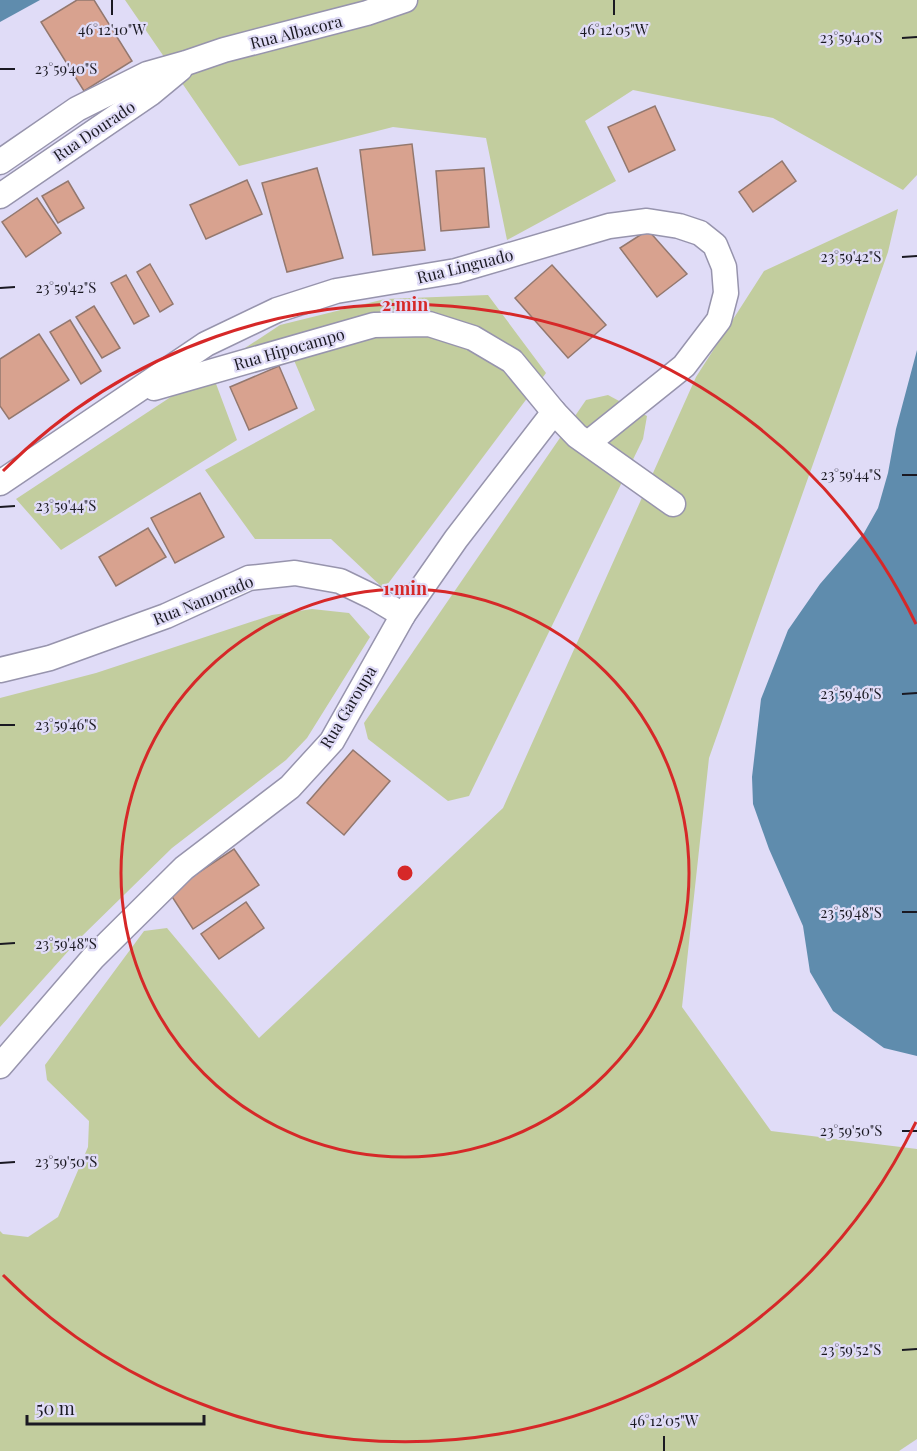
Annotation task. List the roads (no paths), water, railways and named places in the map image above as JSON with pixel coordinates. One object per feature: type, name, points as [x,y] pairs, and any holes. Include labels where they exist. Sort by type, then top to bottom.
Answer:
[{"type":"street","name":"Rua Albacora","points":[[0,162],[77,109],[147,74],[224,50],[367,13],[405,0]]},
{"type":"street","name":"Rua Dourado","points":[[0,196],[151,93],[186,63]]},
{"type":"street","name":"Rua Linguado","points":[[0,483],[206,344],[277,310],[336,291],[456,271],[609,226],[647,220],[680,226],[700,233],[715,244],[724,267],[726,293],[719,320],[684,366],[588,443]]},
{"type":"street","name":"Rua Hipocampo","points":[[133,394],[374,325],[429,324],[473,338],[512,362],[577,436],[672,504]]},
{"type":"street","name":"Rua Garoupa","points":[[0,1066],[93,958],[184,868],[290,787],[332,741],[403,615],[456,539],[554,412]]},
{"type":"street","name":"Rua Namorado","points":[[0,670],[50,658],[166,616],[249,578],[295,573],[340,581],[403,615]]},
{"type":"water","points":[[0,0],[40,0],[0,22]]},
{"type":"water","points":[[917,350],[917,1056],[884,1048],[833,1011],[810,972],[803,926],[769,849],[753,804],[752,777],[761,699],[788,630],[820,584],[864,533],[878,508]]}]
